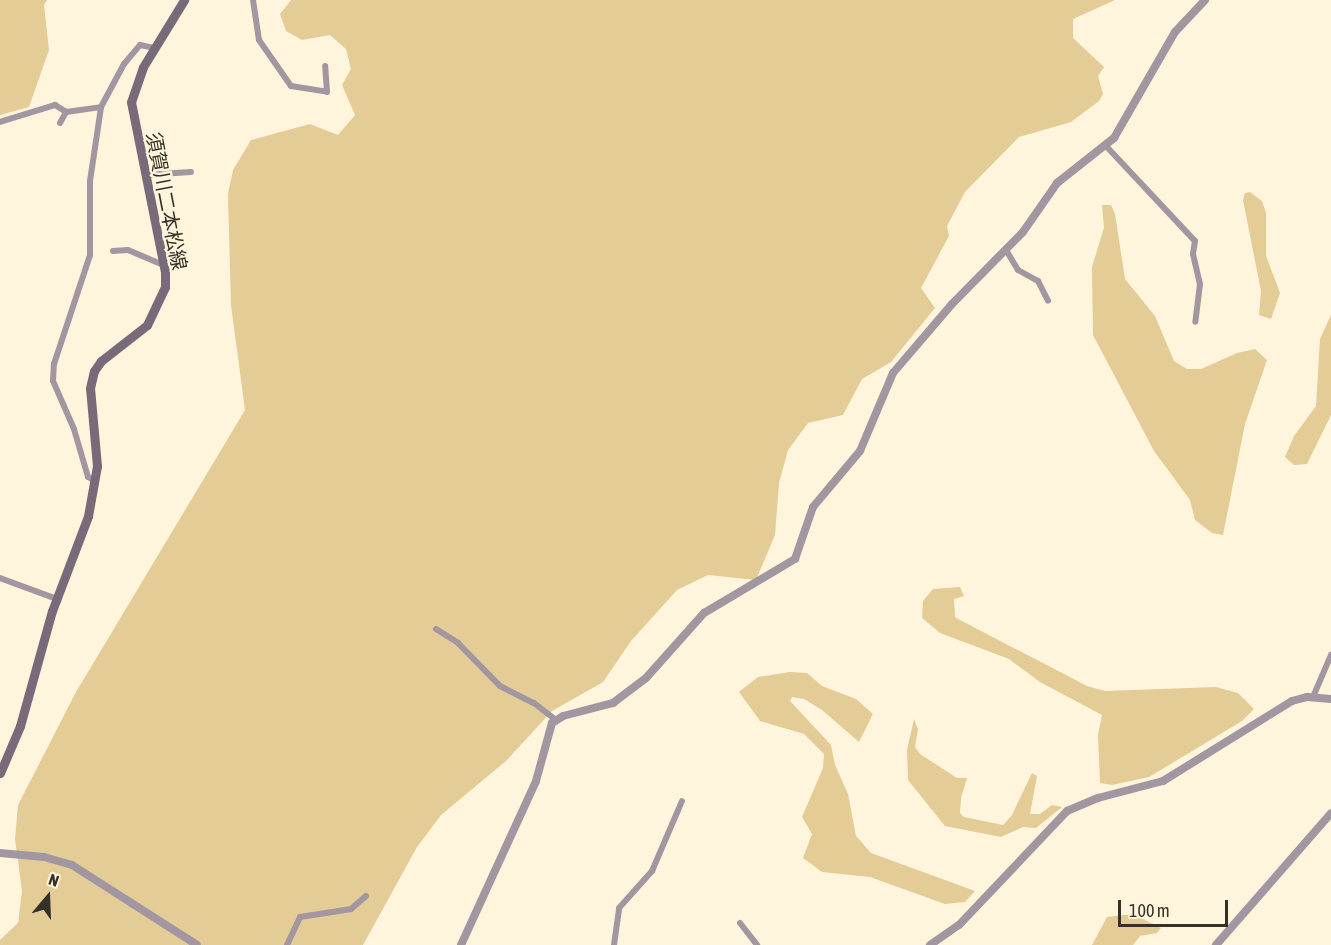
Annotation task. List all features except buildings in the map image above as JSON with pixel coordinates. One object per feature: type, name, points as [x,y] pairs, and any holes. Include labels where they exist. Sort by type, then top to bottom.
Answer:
[{"type":"main road","name":"須賀川二本松線","points":[[0,773],[20,726],[57,599],[82,540],[95,481],[90,388],[94,371],[147,325],[165,287],[164,265],[131,102],[139,75],[184,0]]},
{"type":"street","points":[[253,0],[259,40],[291,86],[327,92],[325,66]]},
{"type":"street","points":[[461,945],[536,781],[548,731],[555,720],[613,703],[646,678],[704,613],[795,559],[813,507],[860,451],[893,373],[952,304],[1023,232],[1057,183],[1106,146],[1175,32],[1205,0]]},
{"type":"street","points":[[95,481],[88,477],[74,429],[53,381],[54,364],[90,255],[90,181],[101,107],[124,64],[140,45],[154,48]]},
{"type":"street","points":[[0,122],[55,105],[66,112],[101,107]]},
{"type":"street","points":[[60,123],[66,112]]},
{"type":"street","points":[[1106,146],[1195,241],[1193,254],[1200,284],[1195,322]]},
{"type":"street","points":[[145,176],[191,172]]},
{"type":"street","points":[[113,250],[128,250],[164,265]]},
{"type":"street","points":[[1006,250],[1018,270],[1038,281],[1048,301]]},
{"type":"street","points":[[0,578],[57,599]]},
{"type":"street","points":[[436,629],[458,643],[500,686],[534,703],[555,720]]},
{"type":"street","points":[[1313,697],[1331,655]]},
{"type":"street","points":[[930,945],[959,925],[1067,812],[1098,798],[1163,781],[1281,706],[1313,697],[1331,699]]},
{"type":"street","points":[[614,945],[619,908],[652,872],[682,801]]},
{"type":"street","points":[[1216,945],[1331,813]]},
{"type":"street","points":[[0,853],[44,857],[72,865],[197,945]]},
{"type":"street","points":[[287,945],[300,917],[351,909],[366,896]]},
{"type":"street","points":[[740,923],[757,945]]},
{"type":"shaded area","points":[[0,0],[47,0],[44,5],[49,50],[29,107],[0,115]]},
{"type":"shaded area","points":[[291,0],[1115,0],[1073,19],[1073,38],[1104,67],[1098,76],[1103,94],[1099,101],[1071,122],[1019,137],[965,192],[947,226],[949,236],[921,288],[935,308],[891,362],[862,379],[843,415],[808,423],[788,450],[779,483],[775,535],[756,580],[708,575],[677,590],[631,641],[603,682],[552,711],[506,761],[441,815],[417,847],[363,945],[0,945],[0,940],[18,923],[22,891],[15,839],[18,805],[76,692],[245,410],[231,305],[228,194],[233,170],[251,140],[310,124],[338,135],[355,115],[342,85],[351,69],[346,49],[330,35],[302,40],[286,31],[280,14]]},
{"type":"shaded area","points":[[1250,192],[1262,201],[1266,213],[1266,256],[1280,293],[1271,319],[1259,315],[1261,291],[1243,200],[1245,193]]},
{"type":"shaded area","points":[[1102,205],[1111,205],[1115,214],[1125,279],[1155,316],[1174,361],[1187,369],[1201,369],[1237,353],[1255,349],[1267,360],[1245,424],[1223,535],[1212,533],[1195,520],[1190,500],[1154,451],[1093,335],[1092,267],[1104,228]]},
{"type":"shaded area","points":[[1331,315],[1331,415],[1307,464],[1294,465],[1285,457],[1294,436],[1316,406],[1320,339]]},
{"type":"shaded area","points":[[960,587],[964,596],[954,599],[955,617],[1087,686],[1105,691],[1216,687],[1238,693],[1254,709],[1242,721],[1149,777],[1112,785],[1100,783],[1098,735],[1102,715],[1040,682],[1009,659],[940,633],[922,618],[923,601],[933,589]]},
{"type":"shaded area","points":[[790,672],[807,673],[822,686],[856,699],[873,714],[859,742],[822,710],[804,699],[792,697],[790,701],[831,745],[835,765],[848,794],[856,836],[871,853],[975,891],[965,902],[945,904],[870,877],[822,872],[803,858],[812,834],[802,817],[823,768],[824,754],[804,734],[760,721],[739,692],[758,677]]},
{"type":"shaded area","points":[[914,719],[918,729],[915,747],[920,754],[957,778],[967,778],[961,798],[960,813],[964,817],[1003,825],[1012,815],[1032,773],[1037,776],[1030,814],[1040,814],[1052,805],[1062,807],[1036,828],[1023,827],[1001,837],[945,826],[908,780],[907,750]]},
{"type":"shaded area","points":[[1133,914],[1161,928],[1157,933],[1140,936],[1133,945],[1092,945],[1107,917]]}]
